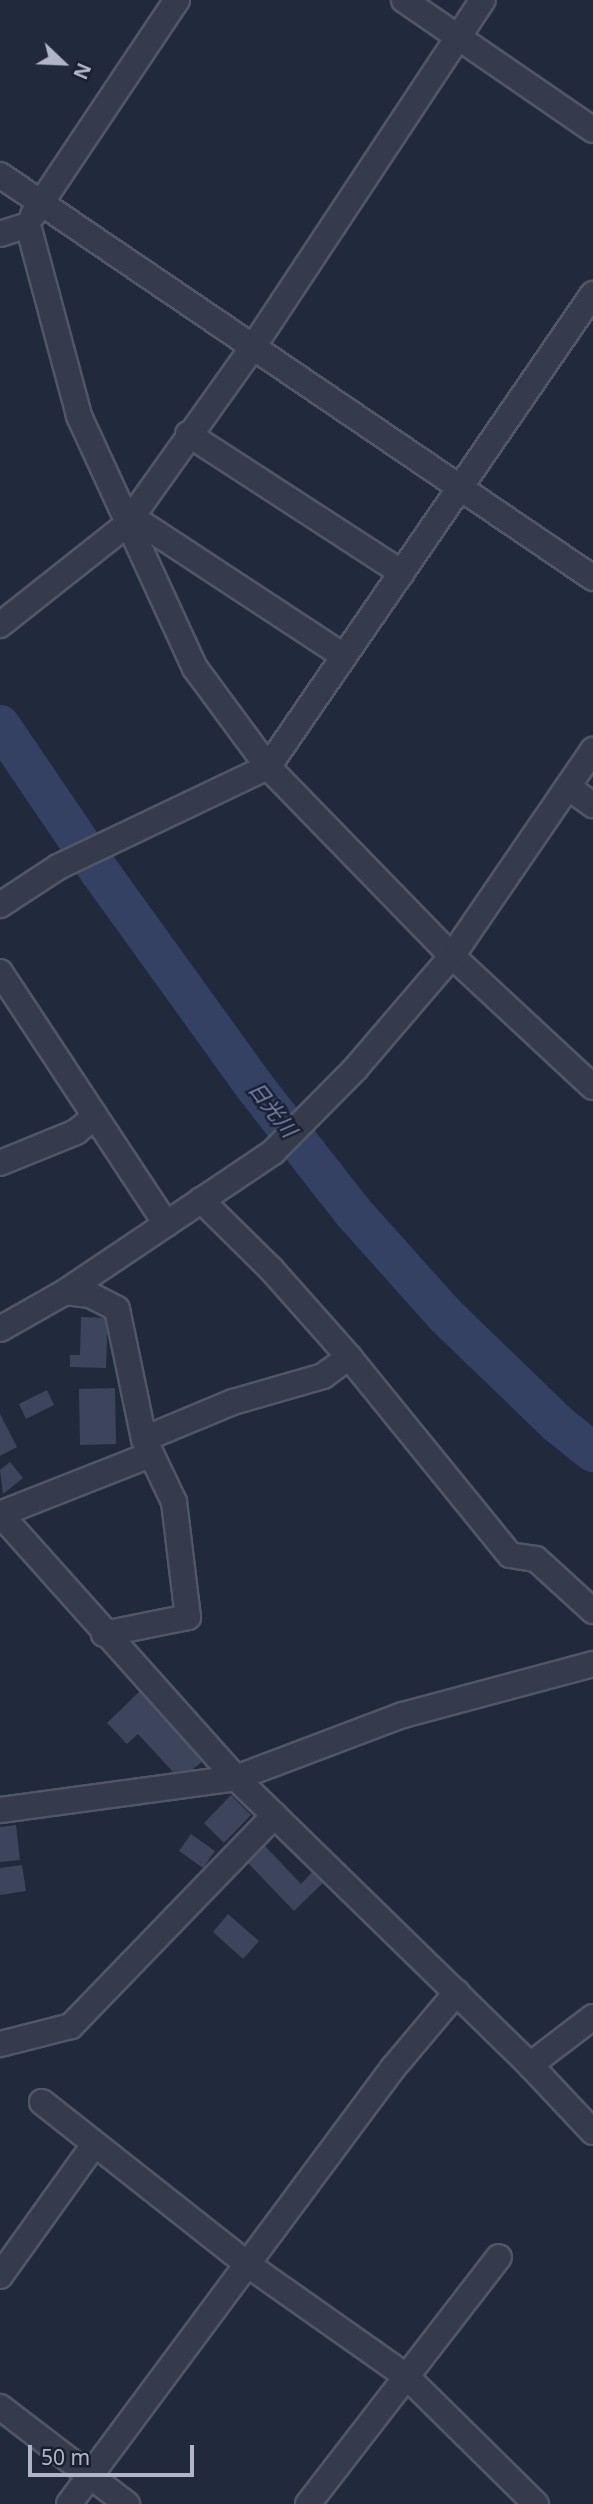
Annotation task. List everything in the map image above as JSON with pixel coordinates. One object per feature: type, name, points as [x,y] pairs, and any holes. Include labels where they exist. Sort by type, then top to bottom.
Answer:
[{"type":"street","points":[[177,0],[39,202],[28,225],[79,416],[195,668],[268,767],[452,956],[593,1087]]},
{"type":"street","points":[[404,0],[593,130]]},
{"type":"street","points":[[0,625],[129,521],[188,434],[253,347],[483,0]]},
{"type":"street","points":[[0,175],[593,578]]},
{"type":"street","points":[[0,234],[28,225]]},
{"type":"street","points":[[0,905],[58,867],[268,767],[593,293]]},
{"type":"street","points":[[188,434],[402,573]]},
{"type":"street","points":[[129,521],[344,656]]},
{"type":"street","points":[[0,1329],[65,1292],[273,1152],[355,1069],[452,956],[593,750]]},
{"type":"street","points":[[568,787],[593,805]]},
{"type":"street","points":[[0,972],[93,1118],[166,1224]]},
{"type":"street","points":[[0,1163],[76,1132],[93,1118]]},
{"type":"street","points":[[201,1200],[271,1269],[349,1357],[510,1555],[536,1559],[593,1611]]},
{"type":"street","points":[[65,1292],[90,1295],[117,1309],[147,1447],[174,1502],[188,1617],[104,1634]]},
{"type":"street","points":[[349,1357],[323,1376],[233,1402],[147,1447],[0,1514],[104,1634],[236,1778],[530,2064],[593,2132]]},
{"type":"street","points":[[0,1810],[236,1778],[402,1716],[593,1664]]},
{"type":"street","points":[[0,2044],[71,2026],[275,1815]]},
{"type":"street","points":[[69,2504],[393,2068],[457,1992]]},
{"type":"street","points":[[530,2064],[593,2017]]},
{"type":"street","points":[[42,2102],[93,2146],[247,2264],[407,2377],[536,2504]]},
{"type":"street","points":[[0,2276],[93,2146]]},
{"type":"street","points":[[308,2504],[499,2257]]},
{"type":"street","points":[[0,2407],[127,2504]]},
{"type":"building","points":[[81,1317],[108,1318],[106,1368],[70,1367],[70,1355],[80,1355]]},
{"type":"building","points":[[115,1388],[116,1444],[80,1445],[79,1389]]},
{"type":"building","points":[[47,1390],[54,1405],[26,1419],[19,1404]]},
{"type":"building","points":[[0,1414],[17,1447],[0,1456]]},
{"type":"building","points":[[10,1462],[23,1478],[3,1494],[0,1470]]},
{"type":"building","points":[[140,1691],[204,1760],[192,1770],[173,1772],[138,1734],[127,1744],[107,1723]]},
{"type":"building","points":[[231,1795],[251,1815],[224,1843],[204,1823]]},
{"type":"building","points":[[16,1825],[20,1860],[0,1862],[0,1827]]},
{"type":"building","points":[[191,1834],[215,1851],[203,1868],[179,1851]]},
{"type":"building","points":[[264,1845],[301,1884],[313,1871],[324,1882],[294,1911],[247,1862]]},
{"type":"building","points":[[22,1865],[26,1891],[0,1895],[0,1868]]},
{"type":"building","points":[[228,1914],[259,1941],[243,1959],[213,1932]]},
{"type":"waterway","name":"日光川","points":[[0,725],[100,872],[255,1087],[353,1212],[445,1315],[558,1424],[593,1452]]}]
